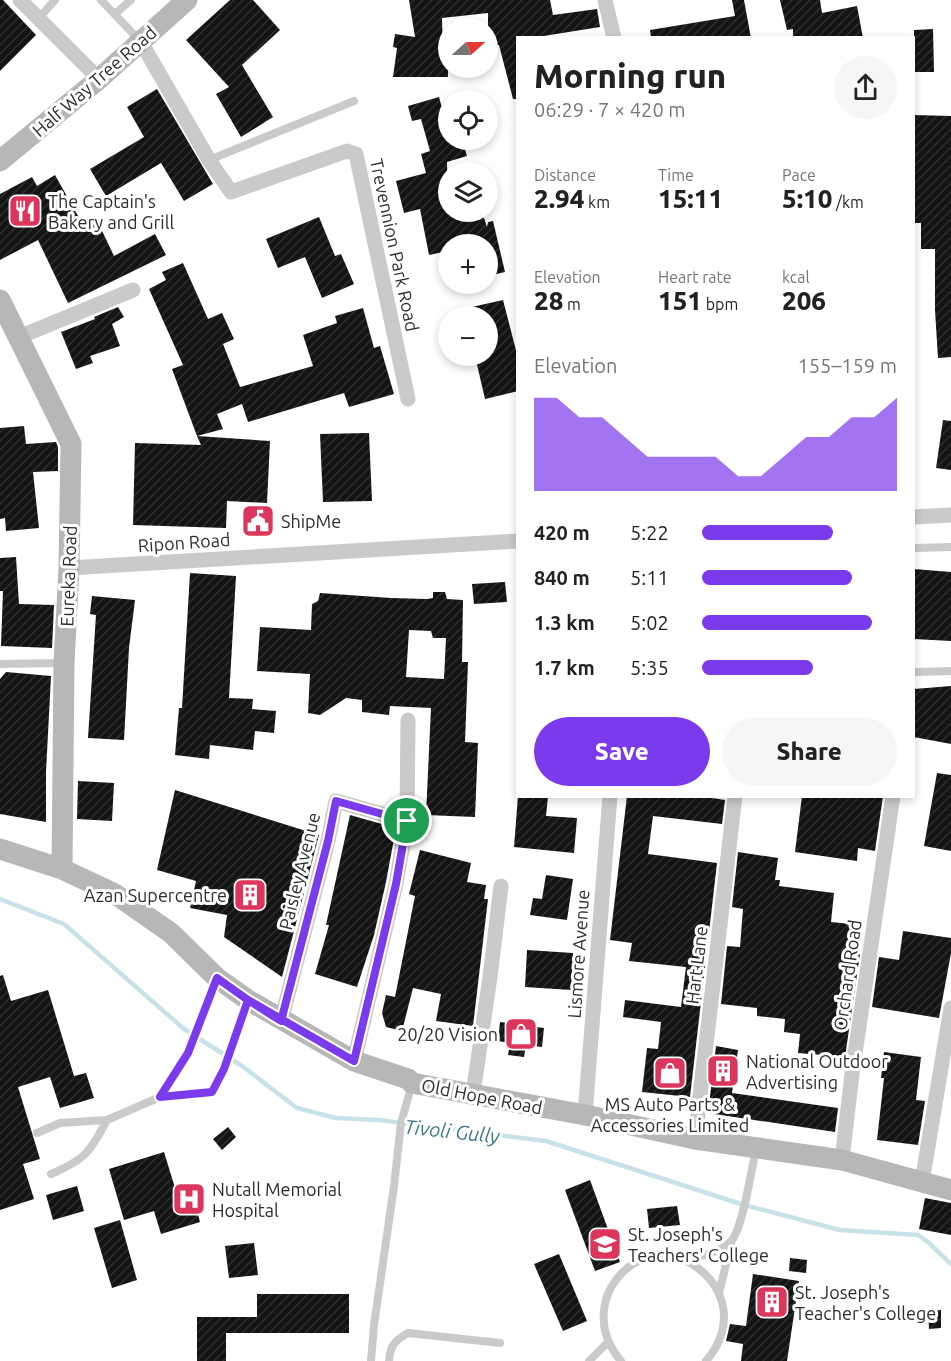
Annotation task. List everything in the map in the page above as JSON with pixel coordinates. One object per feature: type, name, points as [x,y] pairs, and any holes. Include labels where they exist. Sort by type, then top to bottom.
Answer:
[{"type":"main road","name":"Half Way Tree Road","points":[[0,161],[99,79],[187,0]]},
{"type":"main road","name":"Eureka Road","points":[[0,300],[71,444],[69,568],[64,663],[62,869]]},
{"type":"main road","name":"Old Hope Road","points":[[0,849],[62,869],[115,894],[171,933],[217,978],[248,1000],[354,1061],[408,1079],[412,1083],[585,1115],[695,1139],[842,1160],[951,1190]]},
{"type":"street","points":[[20,0],[99,79]]},
{"type":"street","points":[[605,0],[614,36]]},
{"type":"street","name":"Trevennion Park Road","points":[[141,42],[209,160],[231,192],[347,150],[356,154],[408,399]]},
{"type":"street","points":[[19,337],[133,290]]},
{"type":"street","points":[[915,517],[951,515]]},
{"type":"street","name":"Ripon Road","points":[[69,568],[516,541]]},
{"type":"street","points":[[354,1061],[396,884],[407,821],[408,720]]},
{"type":"street","name":"Lismore Avenue","points":[[585,1115],[610,798]]},
{"type":"street","name":"Hart Lane","points":[[695,1139],[735,798]]},
{"type":"street","name":"Orchard Road","points":[[842,1160],[852,1074],[893,798]]},
{"type":"street","name":"Paisley Avenue","points":[[281,1021],[328,841],[336,801],[407,821]]},
{"type":"street","points":[[473,1094],[501,885]]},
{"type":"street","points":[[922,1182],[951,1008]]},
{"type":"lane","points":[[39,18],[55,0]]},
{"type":"lane","points":[[101,0],[141,42]]},
{"type":"lane","points":[[115,14],[131,0]]},
{"type":"lane","points":[[209,160],[354,101]]},
{"type":"lane","points":[[915,549],[951,548]]},
{"type":"lane","points":[[0,664],[64,663]]},
{"type":"lane","points":[[915,672],[951,671]]},
{"type":"lane","points":[[160,1097],[188,1053],[217,978]]},
{"type":"lane","points":[[37,1133],[60,1123],[107,1120],[160,1097],[212,1092],[224,1069],[248,1000]]},
{"type":"lane","points":[[371,1361],[401,1123],[412,1083]]},
{"type":"lane","points":[[51,1174],[77,1163],[92,1147],[107,1120]]},
{"type":"lane","points":[[719,1293],[732,1240],[741,1218],[756,1147]]},
{"type":"lane","points":[[685,1260],[717,1251],[732,1240]]},
{"type":"lane","points":[[621,1361],[608,1342],[604,1330],[604,1307],[612,1285],[628,1268],[649,1258],[673,1257],[685,1260],[705,1273],[719,1293],[723,1304],[723,1328],[714,1350],[706,1361]]},
{"type":"lane","points":[[389,1361],[390,1347],[408,1333],[500,1343]]},
{"type":"lane","points":[[589,1361],[608,1342]]},
{"type":"building","points":[[0,0],[3,0],[36,35],[0,71]]},
{"type":"building","points":[[230,0],[253,0],[280,30],[242,65],[273,117],[241,137],[216,94],[229,87],[186,40]]},
{"type":"building","points":[[409,0],[550,0],[553,15],[597,9],[600,27],[544,36],[516,36],[516,99],[513,99],[498,45],[498,18],[488,18],[488,13],[438,18],[438,77],[393,77],[397,48],[393,47],[395,34],[415,37]]},
{"type":"building","points":[[732,0],[744,0],[751,36],[651,36],[650,30],[735,16]]},
{"type":"building","points":[[780,0],[820,0],[822,13],[857,6],[863,36],[793,36],[793,29],[787,30]]},
{"type":"building","points":[[933,29],[934,72],[915,72],[914,30]]},
{"type":"building","points":[[157,89],[213,184],[184,201],[161,163],[106,196],[90,169],[144,137],[127,107]]},
{"type":"building","points":[[438,97],[438,150],[465,150],[467,156],[447,162],[438,162],[438,222],[485,222],[487,227],[488,222],[493,222],[496,234],[438,234],[438,253],[429,255],[420,209],[404,213],[396,181],[426,173],[421,154],[430,151],[421,119],[412,121],[408,106]]},
{"type":"building","points":[[915,115],[951,116],[951,357],[938,358],[935,249],[921,249],[921,223],[915,223]]},
{"type":"building","points":[[55,175],[82,223],[95,216],[114,256],[155,234],[166,255],[68,303],[38,240],[0,260],[0,194],[32,177],[37,186]]},
{"type":"building","points":[[319,217],[335,256],[341,254],[354,284],[322,298],[305,257],[278,268],[266,239]]},
{"type":"building","points":[[498,242],[505,272],[498,274]]},
{"type":"building","points":[[183,263],[208,319],[222,313],[234,339],[223,344],[240,387],[313,366],[303,335],[337,323],[335,316],[363,308],[374,348],[380,346],[394,394],[349,407],[344,393],[248,422],[242,404],[217,414],[223,429],[197,436],[172,369],[183,365],[149,289],[166,280],[162,272]]},
{"type":"building","points":[[503,300],[516,350],[516,391],[485,399],[477,366],[498,366],[498,306],[476,306]]},
{"type":"building","points":[[118,307],[124,317],[112,324],[120,346],[90,356],[93,363],[76,369],[61,332]]},
{"type":"building","points":[[943,420],[951,421],[951,470],[936,468]]},
{"type":"building","points":[[24,426],[26,444],[56,442],[58,471],[33,472],[39,528],[6,531],[5,518],[0,519],[0,428]]},
{"type":"building","points":[[369,433],[372,501],[323,502],[320,434]]},
{"type":"building","points":[[197,436],[270,441],[267,503],[227,501],[226,528],[133,525],[135,443],[201,445]]},
{"type":"building","points":[[16,557],[19,604],[54,605],[52,648],[1,646],[3,591],[0,591],[0,558]]},
{"type":"building","points":[[915,569],[951,572],[951,641],[915,639]]},
{"type":"building","points":[[190,573],[236,576],[229,698],[253,699],[252,709],[276,711],[274,733],[255,731],[253,750],[210,745],[209,759],[175,755],[179,708],[182,708]]},
{"type":"building","points":[[505,582],[507,602],[474,604],[472,584]]},
{"type":"building","points":[[433,592],[445,592],[447,599],[463,600],[462,662],[468,662],[465,742],[478,743],[475,817],[426,815],[431,708],[390,706],[389,715],[362,712],[362,700],[346,698],[320,715],[308,713],[310,674],[257,671],[260,627],[311,630],[312,604],[318,601],[320,593],[391,598],[433,598]],"holes":[[[409,630],[431,631],[433,638],[446,638],[444,679],[406,677]]]},
{"type":"building","points":[[92,596],[135,600],[129,648],[124,740],[88,738],[96,615],[90,614]]},
{"type":"building","points":[[6,672],[51,676],[46,822],[0,814],[0,679]]},
{"type":"building","points":[[951,686],[951,744],[915,737],[915,689]]},
{"type":"building","points":[[937,773],[951,775],[951,851],[924,846]]},
{"type":"building","points":[[78,781],[114,783],[112,821],[77,819]]},
{"type":"building","name":"Azan Supercentre","points":[[175,790],[319,835],[282,977],[224,937],[227,915],[190,908],[196,881],[157,870]]},
{"type":"building","points":[[518,798],[548,798],[546,816],[577,818],[574,853],[514,847]]},
{"type":"building","points":[[627,798],[725,800],[722,824],[653,816],[648,854],[717,863],[690,1097],[642,1092],[647,1048],[658,1049],[661,1022],[623,1017],[625,1000],[681,1007],[686,967],[629,961],[632,943],[610,940]]},
{"type":"building","points":[[802,798],[883,798],[875,851],[858,848],[857,861],[795,852]]},
{"type":"building","points":[[350,815],[396,828],[374,935],[357,987],[315,974],[329,925],[326,925]]},
{"type":"building","points":[[420,850],[471,863],[467,882],[486,885],[484,899],[488,899],[473,1026],[436,1021],[441,994],[413,988],[402,1031],[386,1027],[382,1013],[386,995],[395,997],[415,896],[409,894]]},
{"type":"building","points":[[738,852],[778,858],[775,880],[780,880],[779,886],[834,893],[831,922],[851,924],[848,953],[860,954],[845,1057],[798,1053],[800,1034],[784,1032],[785,1019],[757,1016],[757,1008],[721,1004],[727,946],[740,947],[743,909],[732,907]]},
{"type":"building","points":[[546,875],[573,879],[567,920],[530,915],[533,898],[542,899]]},
{"type":"building","points":[[903,931],[951,938],[951,953],[939,1018],[872,1007],[879,957],[899,960]]},
{"type":"building","points":[[527,950],[573,953],[571,990],[525,987]]},
{"type":"building","points":[[3,975],[11,1001],[48,990],[74,1076],[86,1073],[94,1098],[60,1108],[50,1077],[18,1087],[40,1159],[23,1164],[34,1199],[0,1210],[0,976]]},
{"type":"building","name":"20/20 Vision","points":[[500,1022],[544,1028],[542,1047],[526,1045],[524,1057],[508,1055],[510,1043],[498,1041]]},
{"type":"building","name":"National Outdoor Advertising","points":[[716,1046],[738,1050],[732,1093],[838,1108],[835,1132],[708,1113]]},
{"type":"building","points":[[884,1052],[921,1057],[916,1100],[925,1101],[918,1145],[877,1140],[884,1078],[881,1078]]},
{"type":"building","points":[[228,1127],[236,1137],[222,1150],[213,1139]]},
{"type":"building","points":[[164,1152],[180,1204],[194,1200],[200,1222],[161,1234],[154,1211],[124,1220],[109,1169]]},
{"type":"building","points":[[590,1180],[620,1262],[595,1271],[565,1190]]},
{"type":"building","points":[[77,1186],[84,1211],[53,1220],[46,1195]]},
{"type":"building","points":[[925,1198],[951,1203],[951,1235],[919,1229]]},
{"type":"building","points":[[677,1206],[680,1225],[649,1228],[647,1209]]},
{"type":"building","points":[[120,1220],[137,1280],[112,1288],[94,1228]]},
{"type":"building","points":[[254,1243],[258,1275],[229,1278],[225,1246]]},
{"type":"building","points":[[559,1254],[587,1321],[563,1331],[534,1264]]},
{"type":"building","points":[[790,1258],[807,1260],[806,1273],[789,1271]]},
{"type":"building","name":"St. Joseph's Teacher's College","points":[[753,1274],[799,1281],[787,1361],[741,1361],[743,1344],[726,1341],[730,1324],[746,1326]]},
{"type":"building","points":[[257,1294],[349,1294],[349,1333],[226,1333],[226,1361],[197,1361],[197,1317],[257,1317]]},
{"type":"building","points":[[941,1310],[941,1328],[929,1329],[928,1311]]},
{"type":"waterway","name":"Tivoli Gully","points":[[0,899],[64,924],[184,1029],[242,1066],[297,1108],[336,1118],[379,1120],[546,1141],[744,1205],[840,1230],[918,1235],[951,1264]]},
{"type":"place","name":"The Captain's Bakery and Grill","points":[[25,211]]},
{"type":"place","name":"ShipMe","points":[[258,521]]},
{"type":"place","name":"Azan Supercentre","points":[[250,895]]},
{"type":"place","name":"20/20 Vision","points":[[521,1034]]},
{"type":"place","name":"National Outdoor Advertising","points":[[723,1071]]},
{"type":"place","name":"MS Auto Parts & Accessories Limited","points":[[670,1073]]},
{"type":"place","name":"Nutall Memorial Hospital","points":[[189,1199]]},
{"type":"place","name":"St. Joseph's Teachers' College","points":[[605,1244]]},
{"type":"place","name":"St. Joseph's Teacher's College","points":[[772,1302]]},
{"type":"route","points":[[407,821],[336,801],[328,841],[281,1021],[217,978],[188,1053],[160,1097],[212,1092],[224,1069],[248,1000],[281,1021],[354,1061],[396,884],[407,821]]}]
